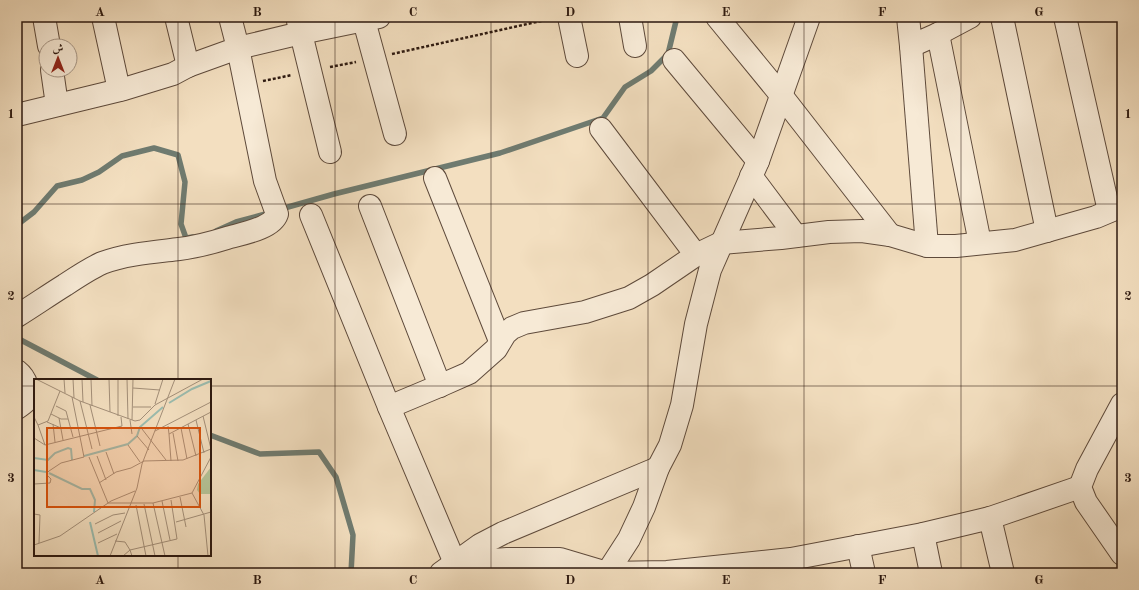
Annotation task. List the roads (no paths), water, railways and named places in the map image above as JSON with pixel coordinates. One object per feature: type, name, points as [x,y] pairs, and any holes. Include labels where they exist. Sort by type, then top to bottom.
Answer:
[{"type":"street","points":[[44,17],[47,38]]},
{"type":"street","points":[[103,17],[119,90]]},
{"type":"street","points":[[176,17],[188,66]]},
{"type":"street","points":[[17,316],[88,270],[103,263],[133,255],[181,249],[206,244],[252,231],[273,221],[275,208],[265,181],[238,48],[230,17]]},
{"type":"street","points":[[630,17],[635,46]]},
{"type":"street","points":[[717,17],[781,95],[890,235]]},
{"type":"street","points":[[908,17],[927,246]]},
{"type":"street","points":[[911,46],[970,17]]},
{"type":"street","points":[[1002,17],[1047,231]]},
{"type":"street","points":[[389,407],[469,373],[492,352],[505,334],[512,328],[524,323],[585,312],[629,298],[652,286],[696,256],[721,243],[862,230],[890,235],[927,246],[956,246],[1015,240],[1096,217],[1115,209],[1065,17]]},
{"type":"street","points":[[17,115],[119,90],[172,74],[188,66],[299,25],[369,18],[374,58],[395,134]]},
{"type":"street","points":[[561,18],[577,56]]},
{"type":"street","points":[[607,573],[629,540],[644,507],[658,468],[670,444],[682,405],[696,324],[710,270],[755,168],[781,95],[812,19]]},
{"type":"street","points":[[299,25],[330,152]]},
{"type":"street","points":[[938,34],[980,243]]},
{"type":"street","points":[[674,60],[755,168],[796,236]]},
{"type":"street","points":[[53,78],[58,105]]},
{"type":"street","points":[[601,129],[696,256]]},
{"type":"street","points":[[435,178],[500,341]]},
{"type":"street","points":[[370,206],[440,386]]},
{"type":"street","points":[[311,215],[389,407],[448,568]]},
{"type":"street","points":[[17,371],[26,383],[28,394],[24,403],[17,408]]},
{"type":"street","points":[[1122,404],[1087,469],[1080,487],[1086,502],[1122,554]]},
{"type":"street","points":[[448,568],[480,545],[503,533],[658,468]]},
{"type":"street","points":[[448,568],[507,559],[560,559],[607,573],[667,573],[793,566],[858,546],[923,534],[990,518],[1080,487]]},
{"type":"street","points":[[990,518],[1003,573]]},
{"type":"street","points":[[923,534],[931,573]]},
{"type":"street","points":[[858,546],[864,573]]},
{"type":"waterway","points":[[281,209],[334,194],[500,153],[603,118],[625,87],[651,71],[668,54],[677,17]]},
{"type":"waterway","points":[[17,225],[34,212],[57,186],[82,180],[99,172],[122,156],[154,148],[178,155],[185,182],[181,224],[186,238],[193,237]]},
{"type":"waterway","points":[[216,231],[236,222],[269,213]]},
{"type":"waterway","points":[[17,338],[95,379]]},
{"type":"waterway","points":[[211,435],[260,454],[319,452],[336,477],[353,535],[351,573]]}]
